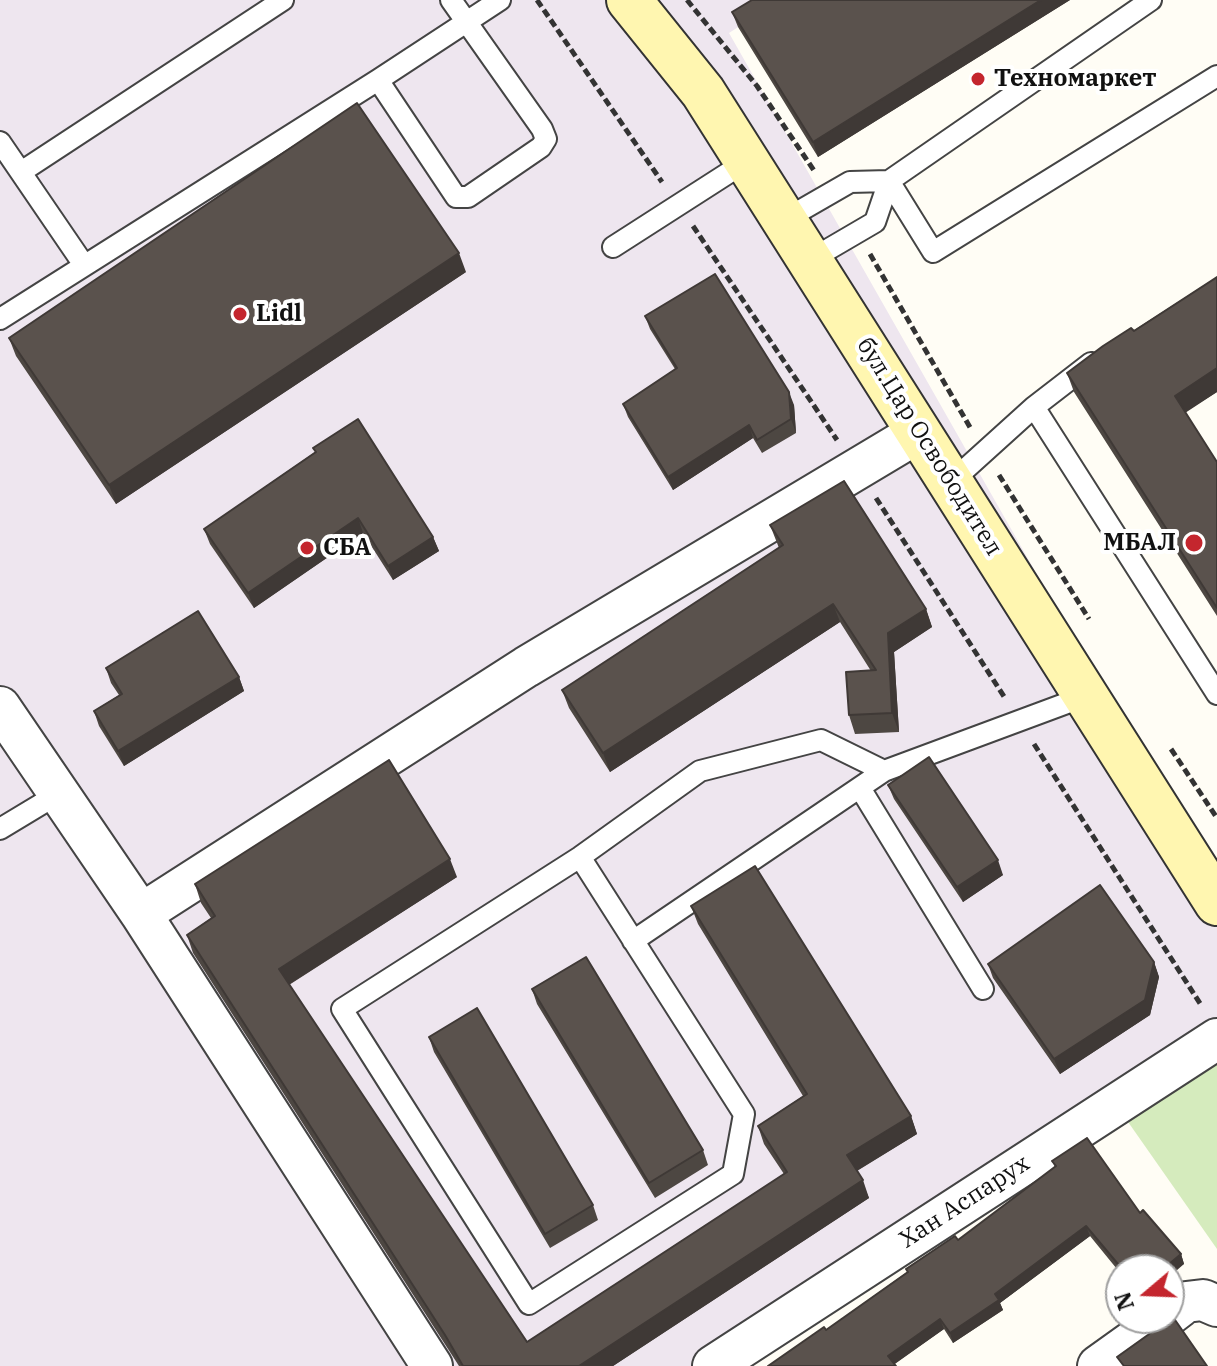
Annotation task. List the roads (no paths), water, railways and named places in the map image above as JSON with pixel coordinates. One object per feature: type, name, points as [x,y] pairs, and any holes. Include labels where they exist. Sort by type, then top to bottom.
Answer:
[{"type":"street","name":"бул.Цар Освободител","points":[[629,0],[703,92],[1217,903]]},
{"type":"street","points":[[141,914],[526,667],[919,432]]},
{"type":"street","points":[[0,707],[141,914],[432,1366]]},
{"type":"street","name":"Хан Аспарух","points":[[713,1366],[1217,1039]]},
{"type":"street","points":[[1185,1303],[1203,1300],[1217,1306]]},
{"type":"street","points":[[1098,1366],[1142,1334]]},
{"type":"lane","points":[[21,172],[283,0]]},
{"type":"lane","points":[[378,80],[456,197],[468,197],[477,192],[541,147],[546,139],[542,129],[451,0]]},
{"type":"lane","points":[[0,319],[500,0]]},
{"type":"lane","points":[[784,220],[850,182],[889,181],[1151,0]]},
{"type":"lane","points":[[889,181],[933,252],[1217,76]]},
{"type":"lane","points":[[0,142],[84,265]]},
{"type":"lane","points":[[613,247],[747,161]]},
{"type":"lane","points":[[810,260],[875,222],[889,181]]},
{"type":"lane","points":[[951,482],[1034,407],[1102,354]]},
{"type":"lane","points":[[1034,407],[1217,694]]},
{"type":"lane","points":[[633,941],[884,771],[1086,696]]},
{"type":"lane","points":[[580,857],[744,1114],[733,1174],[529,1304],[342,1009],[580,857],[700,771],[821,740],[884,771]]},
{"type":"lane","points":[[860,788],[983,989]]},
{"type":"lane","points":[[0,829],[58,794]]},
{"type":"place","name":"Техномаркет","points":[[978,79]]},
{"type":"place","name":"Lidl","points":[[240,314]]},
{"type":"place","name":"МБАЛ","points":[[1194,543]]},
{"type":"place","name":"СБА","points":[[307,548]]}]
